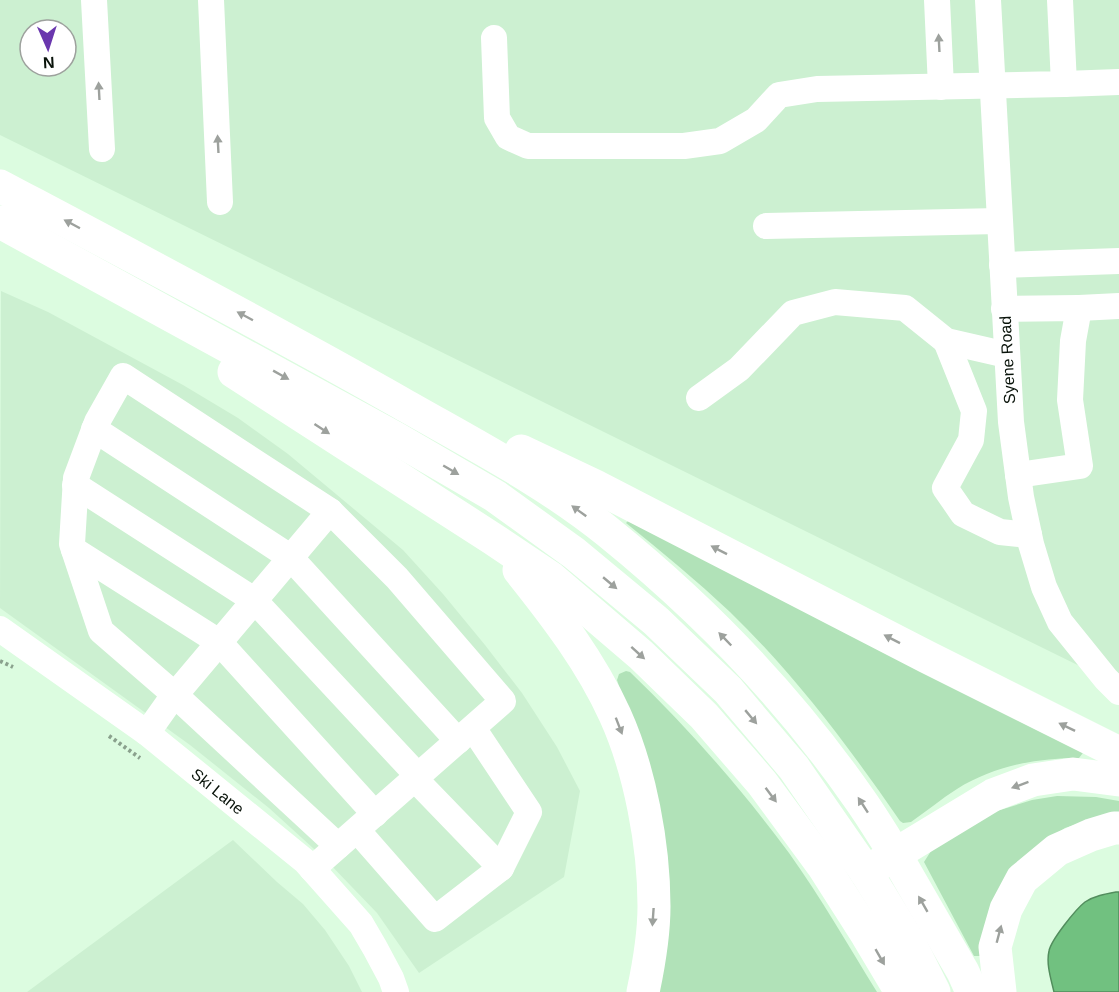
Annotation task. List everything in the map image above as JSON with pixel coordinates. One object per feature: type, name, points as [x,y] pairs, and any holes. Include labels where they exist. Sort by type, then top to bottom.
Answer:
[{"type":"main road","points":[[0,186],[296,343],[534,479],[607,531],[690,603],[756,670],[816,741],[858,797],[895,854],[972,992]]},
{"type":"main road","points":[[13,229],[493,539],[551,578],[604,622],[704,716],[762,783],[823,866],[901,992]]},
{"type":"main road","points":[[13,229],[407,445],[495,496],[574,553],[656,621],[728,690],[794,768],[866,872],[909,942],[934,992]]},
{"type":"main road","points":[[296,343],[595,486],[1119,753]]},
{"type":"main road","points":[[493,539],[549,607],[589,666],[615,714],[631,756],[647,831],[654,906],[651,952],[643,992]]},
{"type":"main road","points":[[866,872],[993,795],[1033,780],[1073,774],[1119,780]]},
{"type":"main road","points":[[1000,992],[995,947],[1006,909],[1022,879],[1057,850],[1091,835],[1119,828]]},
{"type":"street","points":[[94,0],[102,149]]},
{"type":"street","points":[[211,0],[220,202]]},
{"type":"street","points":[[937,0],[941,87]]},
{"type":"street","name":"Syene Road","points":[[988,0],[1011,422],[1029,536],[1044,587],[1060,622],[1106,680],[1119,692]]},
{"type":"street","points":[[1060,0],[1064,84]]},
{"type":"street","points":[[494,38],[497,118],[508,137],[528,146],[684,146],[720,141],[756,120],[779,95],[817,90],[1119,82]]},
{"type":"street","points":[[765,226],[999,221]]},
{"type":"street","points":[[1002,265],[1119,261]]},
{"type":"street","points":[[699,398],[739,369],[793,314],[835,302],[905,308],[946,341],[1007,355]]},
{"type":"street","points":[[1004,309],[1119,306]]},
{"type":"street","points":[[1018,475],[1080,466],[1070,400],[1073,341],[1079,308]]},
{"type":"street","points":[[946,341],[974,411],[971,440],[945,488],[963,514],[1000,532],[1029,536]]},
{"type":"street","points":[[312,869],[503,701],[397,578],[330,511],[123,376],[94,429],[75,485],[72,544],[101,630],[176,695],[338,846]]},
{"type":"street","points":[[75,550],[219,642],[366,822],[435,920],[501,868],[529,812],[465,734],[291,557],[94,429]]},
{"type":"street","points":[[75,485],[254,600],[501,868]]},
{"type":"street","points":[[147,733],[219,642],[330,511]]},
{"type":"street","name":"Ski Lane","points":[[0,629],[147,733],[306,862],[361,924],[391,978],[396,992]]},
{"type":"path","points":[[0,661],[17,669]]},
{"type":"path","points":[[100,730],[145,762]]},
{"type":"shaded area","points":[[0,0],[1119,0],[1119,692],[1106,679],[0,135]]},
{"type":"shaded area","points":[[1,291],[48,312],[183,385],[238,418],[288,454],[403,550],[443,594],[522,693],[557,747],[580,791],[564,877],[419,973],[377,913],[325,859],[269,808],[190,745],[0,608]]},
{"type":"shaded area","points":[[628,521],[1086,749],[1079,758],[1031,762],[986,774],[957,789],[911,822],[903,823],[820,712],[777,661],[730,612],[626,523]]},
{"type":"shaded area","points":[[630,672],[673,715],[733,782],[771,829],[812,887],[877,992],[659,992],[624,701],[617,680],[619,674]]},
{"type":"shaded area","points":[[1057,796],[1096,797],[1119,801],[1119,815],[1102,816],[1065,828],[1032,850],[980,956],[974,956],[924,862],[931,851],[984,815],[1032,800]]},
{"type":"shaded area","points":[[233,840],[303,904],[325,930],[349,966],[362,992],[27,992]]},
{"type":"shaded area","points":[[1119,892],[1119,992],[1054,992],[1048,961],[1054,940],[1085,902]]}]
